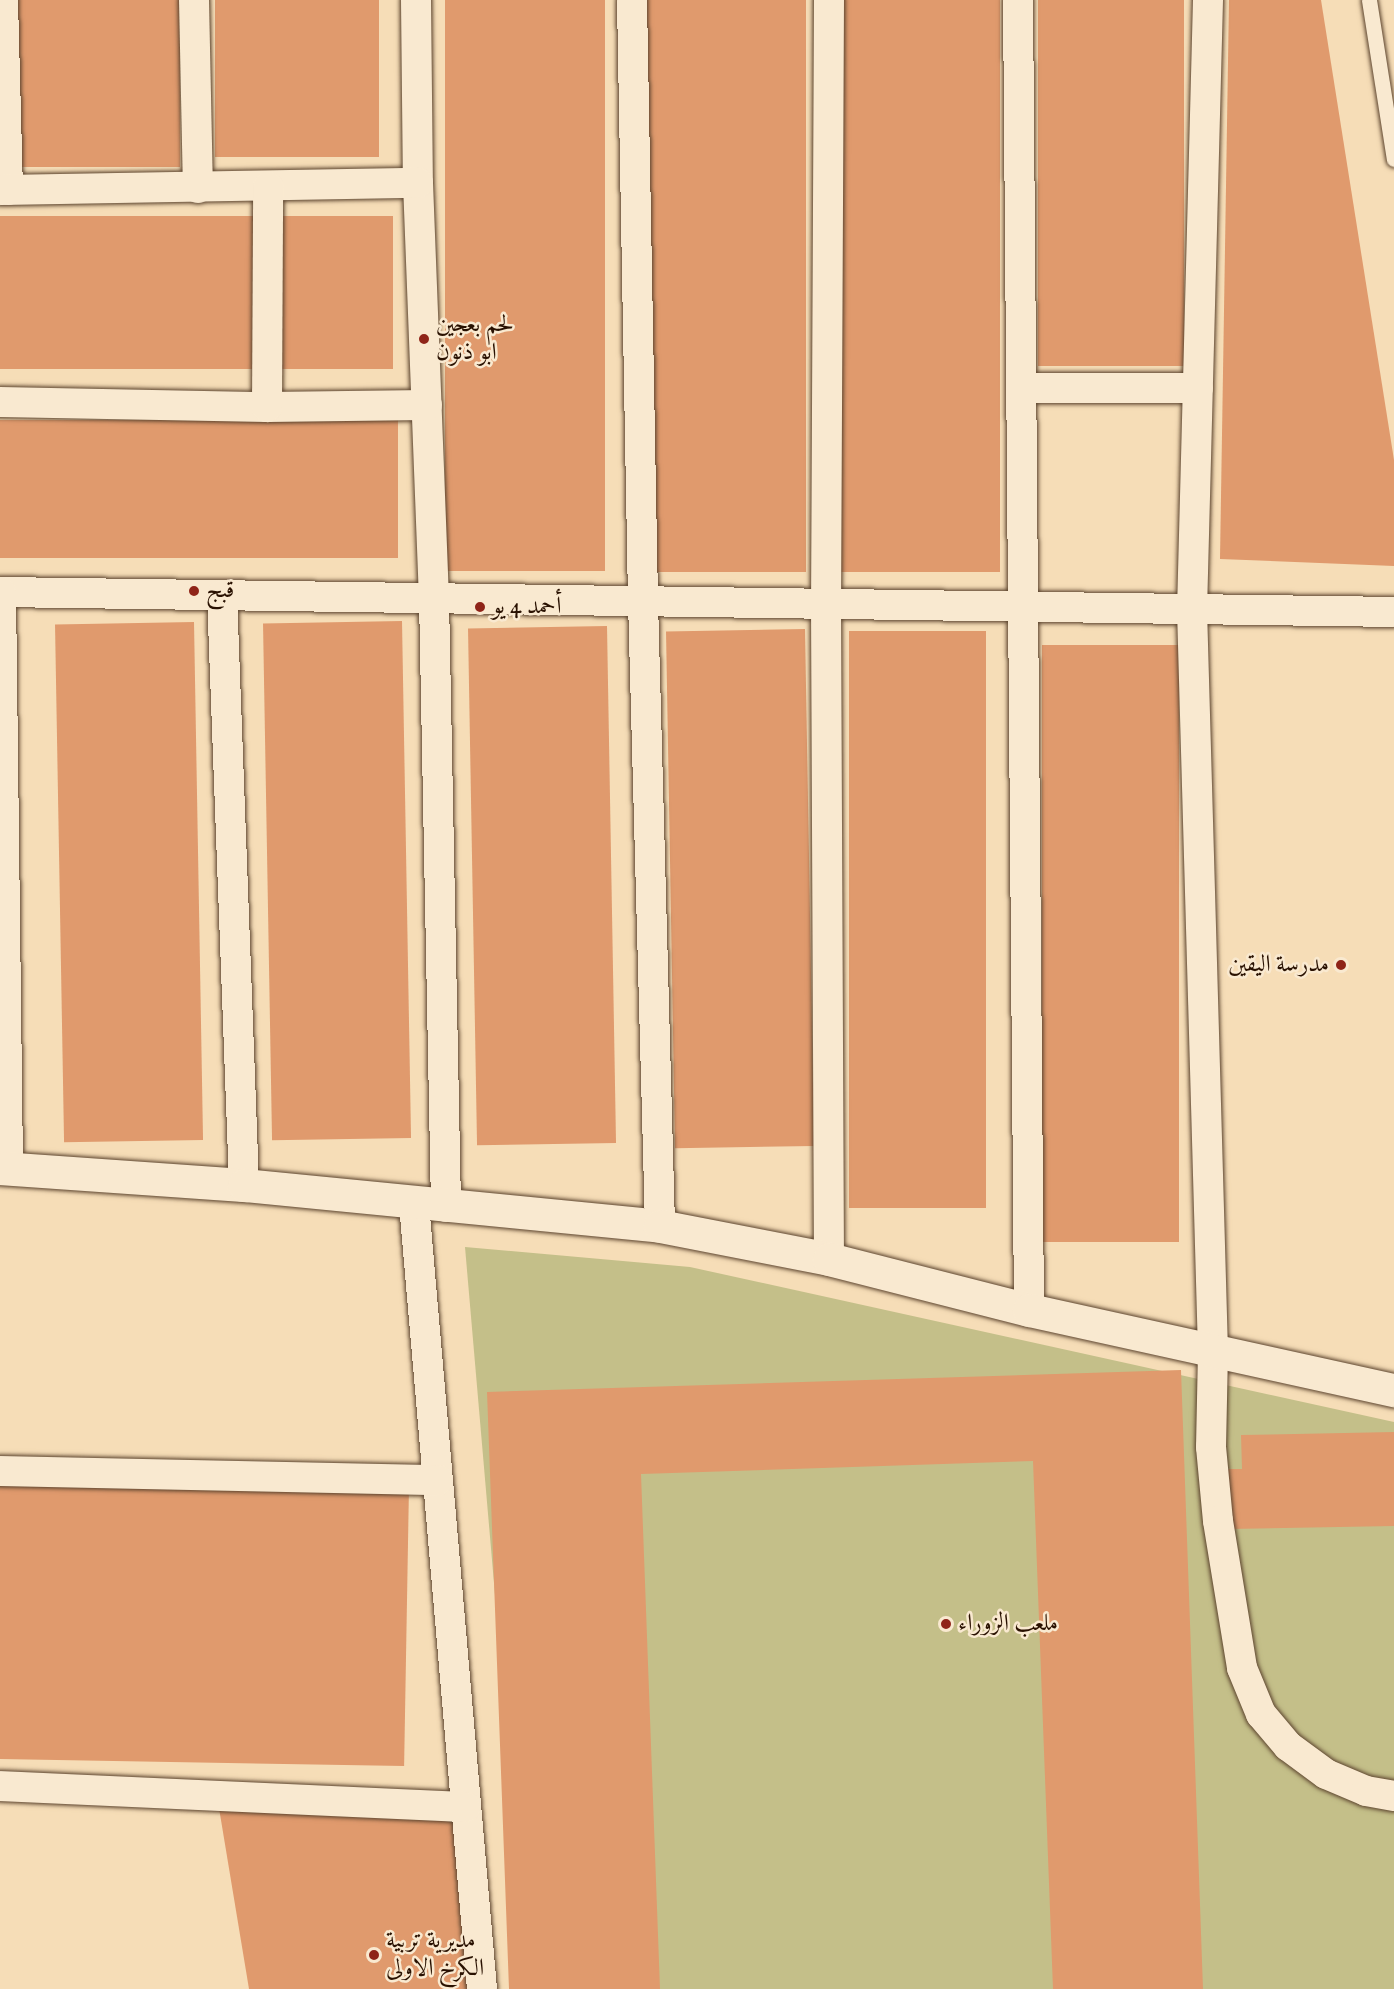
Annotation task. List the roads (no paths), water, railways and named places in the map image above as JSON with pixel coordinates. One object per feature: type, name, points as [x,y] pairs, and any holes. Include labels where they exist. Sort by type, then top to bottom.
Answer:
[{"type":"street","points":[[3,0],[4,190],[418,183]]},
{"type":"street","points":[[194,0],[198,188]]},
{"type":"street","points":[[416,0],[418,183],[434,598],[446,1207]]},
{"type":"street","points":[[632,0],[660,1226]]},
{"type":"street","points":[[829,0],[826,604],[829,1259]]},
{"type":"street","points":[[1018,0],[1029,1310]]},
{"type":"street","points":[[1208,0],[1192,609],[1213,1352],[1212,1447],[1216,1500],[1242,1668],[1261,1714],[1288,1746],[1326,1774],[1366,1791],[1394,1796]]},
{"type":"street","points":[[267,407],[268,187]]},
{"type":"street","points":[[1021,388],[1198,388]]},
{"type":"street","points":[[0,402],[267,407],[427,405]]},
{"type":"street","points":[[1394,612],[1,592],[4,1168],[244,1185],[414,1204],[660,1226],[829,1259],[1029,1310],[1394,1390]]},
{"type":"street","points":[[222,595],[244,1185]]},
{"type":"street","points":[[414,1204],[482,1989]]},
{"type":"street","points":[[0,1471],[438,1480]]},
{"type":"street","points":[[0,1786],[466,1807]]},
{"type":"lane","points":[[1370,0],[1394,159]]},
{"type":"place","name":"لحم بعجين ابو ذنون","points":[[424,339]]},
{"type":"place","name":"قبج","points":[[194,591]]},
{"type":"place","name":"أحمد 4 يو","points":[[480,607]]},
{"type":"place","name":"مدرسة اليقين","points":[[1341,965]]},
{"type":"place","name":"ملعب الزوراء","points":[[946,1624]]},
{"type":"place","name":"مديرية تربية الكرخ الاولى","points":[[374,1955]]}]
